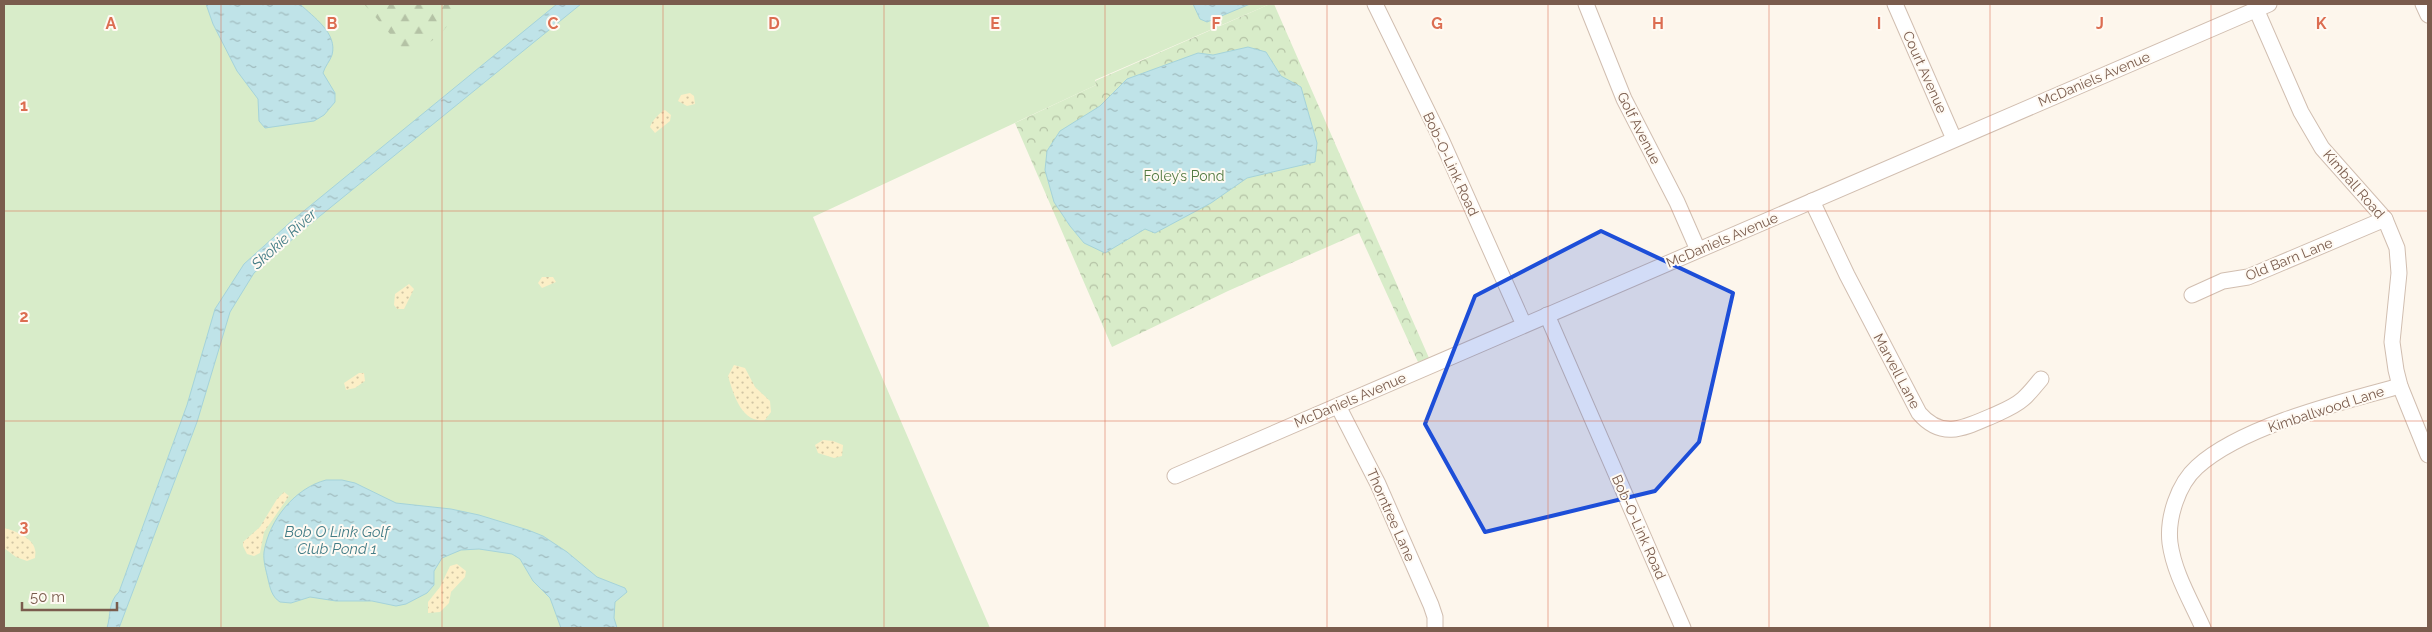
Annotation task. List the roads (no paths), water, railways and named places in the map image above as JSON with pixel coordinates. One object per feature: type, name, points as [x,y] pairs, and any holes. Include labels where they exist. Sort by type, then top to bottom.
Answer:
[{"type":"street","name":"Bob-O-Link Road","points":[[1375,4],[1441,139],[1524,325]]},
{"type":"street","name":"Golf Avenue","points":[[1586,4],[1624,99],[1698,250]]},
{"type":"street","name":"Court Avenue","points":[[1895,4],[1954,139]]},
{"type":"street","points":[[2423,4],[2428,15]]},
{"type":"street","name":"McDaniels Avenue","points":[[1176,476],[2262,7]]},
{"type":"street","name":"Kimball Road","points":[[2262,7],[2301,112],[2322,148],[2385,219],[2397,248],[2399,273],[2392,342],[2400,386],[2428,455]]},
{"type":"street","name":"Marvell Lane","points":[[1812,201],[1847,275],[1919,413],[1925,420],[1942,429],[1962,428],[2011,408],[2022,401],[2041,379]]},
{"type":"street","name":"Old Barn Lane","points":[[2192,295],[2223,281],[2248,277],[2385,219]]},
{"type":"street","name":"Bob-O-Link Road","points":[[1547,315],[1683,628]]},
{"type":"street","name":"Kimballwood Lane","points":[[2203,628],[2177,569],[2170,543],[2173,509],[2181,489],[2196,467],[2220,450],[2267,428],[2400,386]]},
{"type":"street","name":"Thorntree Lane","points":[[1338,406],[1378,484],[1435,617],[1435,628]]},
{"type":"water","points":[[206,4],[300,4],[323,26],[328,33],[333,47],[332,55],[323,73],[335,93],[335,102],[324,115],[314,121],[265,128],[259,121],[258,99],[237,71],[213,24]]},
{"type":"water","name":"Skokie River","points":[[557,4],[581,4],[304,229],[254,273],[230,312],[197,422],[119,628],[107,628],[111,604],[119,592],[187,405],[215,309],[244,264],[294,219]]},
{"type":"water","points":[[1193,4],[1250,4],[1207,22],[1200,19]]},
{"type":"water","name":"Foley’s Pond","points":[[1248,47],[1266,52],[1281,76],[1301,87],[1317,143],[1315,162],[1247,178],[1211,203],[1155,233],[1145,229],[1105,253],[1084,243],[1054,202],[1045,170],[1047,151],[1060,131],[1100,106],[1127,79],[1198,53],[1213,55]]},
{"type":"water","name":"Bob O Link Golf Club Pond 1","points":[[326,480],[342,480],[355,483],[396,503],[451,509],[479,515],[543,536],[567,552],[597,577],[625,588],[627,592],[615,602],[614,618],[617,628],[561,628],[550,598],[533,581],[520,559],[512,554],[479,549],[461,550],[442,558],[434,571],[434,585],[427,593],[406,604],[396,606],[372,601],[336,601],[310,597],[291,603],[280,602],[272,592],[264,562],[264,552],[271,528],[285,507],[294,498],[304,490]]}]
